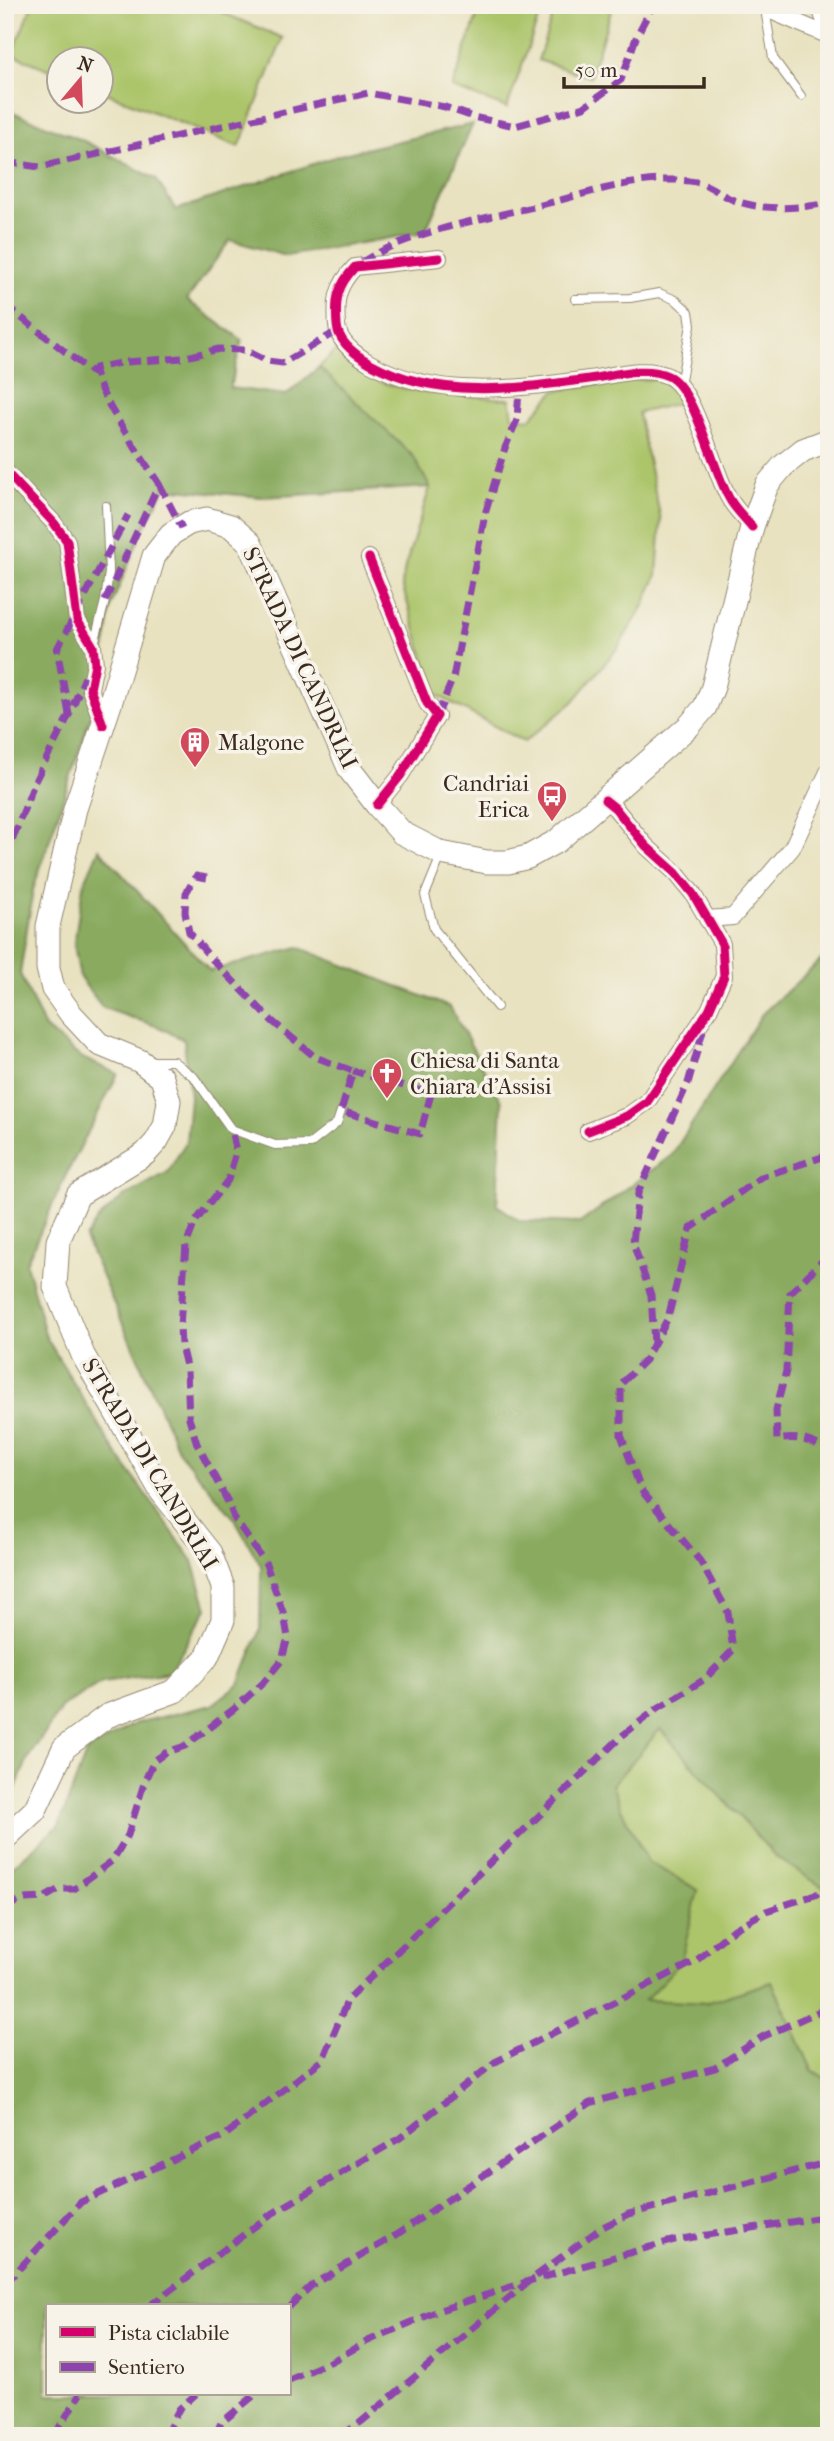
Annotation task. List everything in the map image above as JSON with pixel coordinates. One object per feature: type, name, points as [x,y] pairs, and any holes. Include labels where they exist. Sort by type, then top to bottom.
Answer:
[{"type":"main road","points":[[823,5],[829,23]]},
{"type":"main road","name":"STRADA DI CANDRIAI","points":[[5,1838],[35,1810],[64,1748],[107,1716],[175,1690],[207,1657],[223,1620],[223,1587],[210,1553],[155,1480],[83,1355],[55,1287],[58,1241],[78,1195],[145,1154],[156,1142],[164,1126],[169,1101],[162,1078],[140,1061],[99,1044],[85,1030],[53,989],[48,968],[48,926],[75,808],[154,556],[171,534],[190,523],[207,519],[231,526],[250,543],[350,770],[377,805],[402,833],[442,853],[486,862],[508,862],[528,857],[557,841],[689,726],[705,708],[716,677],[752,527],[767,485],[783,466],[803,450],[829,440]]},
{"type":"street","points":[[764,6],[829,36]]},
{"type":"street","points":[[439,258],[355,267],[343,280],[336,303],[337,331],[353,354],[392,375],[463,388],[519,389],[644,371],[667,376],[680,385],[729,499],[752,527]]},
{"type":"street","points":[[5,471],[54,523],[67,541],[76,620],[93,646],[95,664],[90,690],[103,725]]},
{"type":"street","points":[[369,558],[427,703],[437,716],[401,775],[377,805]]},
{"type":"street","points":[[707,919],[733,918],[792,848],[829,770]]},
{"type":"street","points":[[588,1131],[627,1116],[647,1102],[709,1010],[724,976],[722,944],[693,894],[605,800]]},
{"type":"lane","points":[[764,6],[773,58],[801,96]]},
{"type":"lane","points":[[575,299],[631,298],[659,293],[676,300],[690,312],[691,325],[680,385]]},
{"type":"lane","points":[[93,646],[106,601],[109,572],[106,506]]},
{"type":"lane","points":[[442,853],[425,895],[434,929],[497,1007]]},
{"type":"lane","points":[[140,1061],[173,1061],[194,1077],[231,1129],[275,1145],[310,1144],[337,1123],[341,1111]]},
{"type":"green space","points":[[32,5],[204,5],[283,38],[239,147],[116,97],[116,46],[46,46],[46,68],[12,54]]},
{"type":"green space","points":[[481,5],[534,5],[542,8],[507,108],[452,88]]},
{"type":"green space","points":[[556,5],[613,5],[590,77],[538,60]]},
{"type":"green space","points":[[5,109],[84,141],[156,179],[176,210],[343,154],[473,124],[425,232],[286,256],[230,240],[187,300],[242,340],[230,388],[286,395],[319,367],[413,456],[430,487],[262,497],[165,488],[142,531],[111,606],[99,691],[33,890],[20,974],[45,1028],[80,1057],[118,1074],[66,1175],[26,1263],[46,1337],[112,1447],[193,1561],[207,1608],[170,1672],[102,1682],[62,1707],[28,1758],[5,1809]]},
{"type":"green space","points":[[338,349],[369,376],[381,382],[411,390],[510,399],[513,417],[530,419],[555,391],[630,379],[659,380],[675,387],[683,402],[638,413],[661,520],[657,575],[643,607],[617,649],[573,702],[524,742],[435,694],[402,585],[430,487],[412,456],[319,367]]},
{"type":"green space","points":[[99,849],[210,971],[298,947],[450,1007],[502,1102],[497,1205],[520,1221],[580,1223],[672,1155],[762,1014],[829,953],[829,1891],[776,1857],[660,1729],[612,1785],[648,1862],[698,1890],[681,1962],[645,2000],[706,2003],[772,1982],[812,2070],[829,2081],[829,2436],[5,2436],[5,1873],[59,1825],[87,1751],[136,1723],[212,1705],[239,1684],[260,1629],[261,1566],[234,1518],[179,1452],[85,1238],[98,1219],[123,1197],[168,1172],[186,1142],[190,1097],[184,1040],[159,1027],[103,1008],[80,978],[74,944],[83,886]]},
{"type":"green space","points":[[660,1729],[776,1857],[829,1891],[829,2081],[812,2070],[772,1982],[706,2003],[644,2000],[698,1890],[648,1862],[612,1785]]},
{"type":"marked path","points":[[5,162],[40,167],[368,93],[445,107],[473,117],[515,126],[584,107],[621,80],[637,35],[653,5]]},
{"type":"marked path","points":[[361,263],[399,243],[444,228],[593,191],[655,180],[696,182],[707,185],[733,200],[761,207],[829,203]]},
{"type":"marked path","points":[[5,305],[94,374]]},
{"type":"marked path","points":[[105,601],[159,484],[102,392],[95,368],[125,362],[182,358],[219,349],[245,350],[267,361],[283,363],[337,331]]},
{"type":"marked path","points":[[437,716],[453,678],[485,514],[505,448],[517,420],[519,389]]},
{"type":"marked path","points":[[159,484],[182,528]]},
{"type":"marked path","points":[[69,714],[57,649],[128,515]]},
{"type":"marked path","points":[[5,859],[35,781],[85,677]]},
{"type":"marked path","points":[[207,878],[196,876],[186,893],[185,912],[189,932],[272,1021],[315,1057],[353,1071],[341,1111],[420,1134],[431,1094],[353,1071]]},
{"type":"marked path","points":[[654,1343],[651,1295],[633,1243],[638,1193],[688,1083],[704,1027]]},
{"type":"marked path","points":[[5,1906],[25,1899],[44,1898],[59,1889],[74,1889],[112,1861],[128,1835],[145,1780],[154,1761],[165,1753],[185,1746],[234,1709],[263,1683],[282,1660],[288,1637],[284,1615],[266,1564],[234,1518],[197,1444],[189,1418],[187,1370],[181,1346],[186,1245],[195,1222],[228,1180],[236,1152],[231,1129]]},
{"type":"marked path","points":[[5,2284],[81,2202],[224,2136],[323,2059],[348,1999],[623,1735],[658,1708],[705,1679],[733,1650],[728,1612],[700,1561],[641,1490],[621,1435],[621,1384],[645,1360],[668,1318],[690,1229],[761,1177],[829,1155]]},
{"type":"marked path","points":[[829,1254],[790,1293],[786,1371],[776,1410],[777,1440],[805,1440],[829,1453]]},
{"type":"marked path","points":[[152,2304],[270,2215],[400,2138],[495,2062],[696,1961],[731,1931],[766,1911],[815,1895],[829,1886]]},
{"type":"marked path","points":[[290,2306],[312,2285],[396,2235],[590,2103],[715,2068],[762,2037],[829,2007]]},
{"type":"marked path","points":[[341,2436],[529,2281],[601,2228],[629,2214],[829,2162]]},
{"type":"marked path","points":[[290,2380],[368,2341],[440,2310],[529,2281],[675,2240],[829,2216]]},
{"type":"marked path","points":[[54,2436],[79,2396]]},
{"type":"marked path","points":[[165,2436],[179,2409],[194,2396]]},
{"type":"marked path","points":[[215,2436],[221,2423],[254,2396]]},
{"type":"cycle path","points":[[439,258],[355,267],[344,280],[338,293],[336,308],[338,331],[349,347],[370,363],[395,375],[449,387],[477,389],[533,386],[639,371],[668,376],[687,396],[729,498],[752,527]]},
{"type":"cycle path","points":[[5,471],[54,523],[67,541],[77,620],[93,646],[95,664],[90,689],[103,725]]},
{"type":"cycle path","points":[[369,558],[427,703],[437,716],[401,775],[377,805]]},
{"type":"cycle path","points":[[588,1131],[627,1116],[647,1102],[709,1010],[724,976],[722,944],[693,894],[605,800]]},
{"type":"place","name":"Malgone","points":[[195,769]]},
{"type":"place","name":"Candriai Erica","points":[[552,823]]},
{"type":"place","name":"Chiesa di Santa Chiara d'Assisi","points":[[387,1100]]}]
